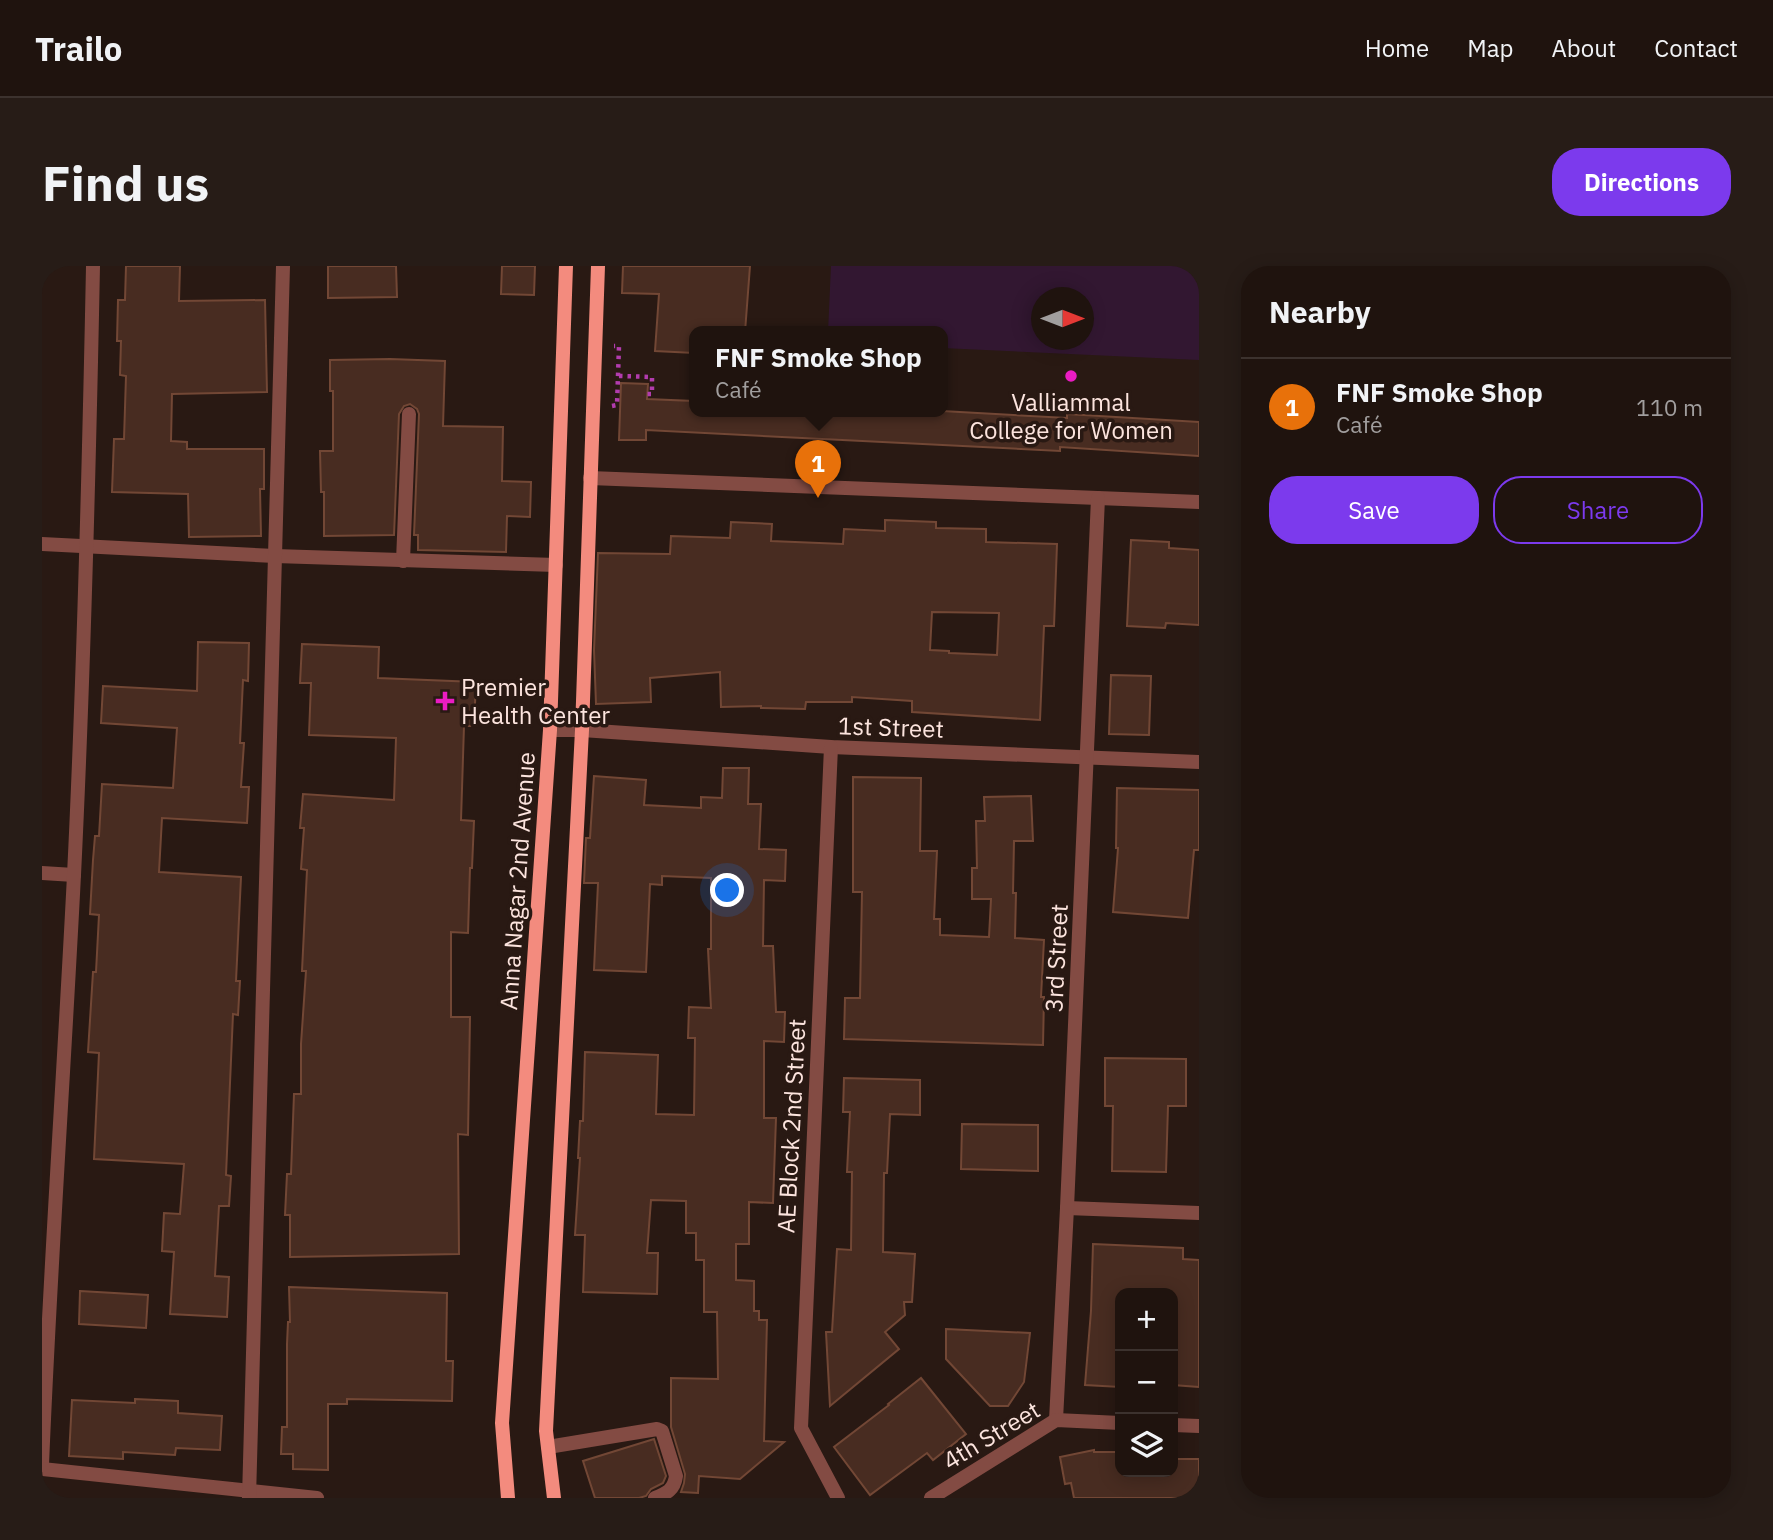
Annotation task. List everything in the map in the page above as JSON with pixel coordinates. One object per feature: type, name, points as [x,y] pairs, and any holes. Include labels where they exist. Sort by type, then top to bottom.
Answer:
[{"type":"main road","name":"Anna Nagar 2nd Avenue","points":[[508,1498],[502,1423],[551,730],[566,266]]},
{"type":"main road","points":[[554,1498],[546,1431],[582,730],[598,266]]},
{"type":"street","points":[[93,266],[88,547],[74,875],[49,1289],[42,1467],[249,1495],[317,1498]]},
{"type":"street","points":[[249,1495],[283,266]]},
{"type":"street","points":[[403,561],[409,414]]},
{"type":"street","points":[[590,478],[1199,502]]},
{"type":"street","name":"3rd Street","points":[[1056,1420],[1098,498]]},
{"type":"street","points":[[42,544],[275,556],[556,565]]},
{"type":"street","name":"1st Street","points":[[551,730],[831,747],[1199,762]]},
{"type":"street","name":"AE Block 2nd Street","points":[[831,747],[801,1428],[838,1498]]},
{"type":"street","points":[[42,873],[74,875]]},
{"type":"street","points":[[1067,1208],[1199,1213]]},
{"type":"street","name":"4th Street","points":[[931,1498],[1056,1420],[1115,1423]]},
{"type":"street","points":[[1178,1425],[1199,1426]]},
{"type":"street","points":[[548,1447],[657,1429],[662,1431],[676,1476],[670,1492],[655,1498]]},
{"type":"path","points":[[612,406],[618,405],[619,376],[619,346],[614,346]]},
{"type":"path","points":[[619,376],[652,377],[652,394],[647,394]]},
{"type":"shaded area","points":[[831,266],[1199,266],[1199,360],[948,348],[948,326],[828,326]]},
{"type":"building","points":[[126,266],[180,266],[179,301],[265,300],[267,392],[172,394],[171,441],[187,442],[187,449],[264,449],[264,489],[260,489],[261,536],[189,537],[188,494],[112,492],[114,439],[124,439],[126,376],[120,375],[121,341],[117,341],[118,300],[125,300]]},
{"type":"building","points":[[328,266],[396,266],[397,297],[328,298]]},
{"type":"building","points":[[502,266],[535,266],[534,295],[501,294]]},
{"type":"building","points":[[623,266],[750,266],[745,326],[689,326],[689,353],[655,351],[659,294],[622,293]]},
{"type":"building","points":[[330,360],[445,361],[443,426],[503,427],[502,481],[531,482],[530,517],[507,516],[506,552],[418,550],[418,535],[414,535],[419,414],[410,404],[404,406],[399,414],[394,535],[324,536],[320,451],[333,451]]},
{"type":"building","points":[[621,383],[648,384],[647,399],[689,401],[689,417],[948,417],[948,411],[1067,418],[1067,414],[1199,422],[1199,456],[1060,447],[1060,451],[646,430],[646,440],[619,440]]},
{"type":"building","points":[[885,520],[936,522],[936,528],[986,529],[986,542],[1057,544],[1054,626],[1044,626],[1040,720],[912,712],[912,701],[852,697],[852,702],[806,702],[805,709],[721,707],[720,672],[650,678],[651,702],[596,704],[594,650],[598,553],[670,554],[671,536],[730,538],[731,522],[772,524],[771,541],[843,544],[844,529],[885,531]],"holes":[[[932,612],[999,613],[997,655],[930,650]]]},
{"type":"building","points":[[1131,540],[1169,542],[1169,548],[1199,550],[1199,625],[1166,623],[1165,628],[1127,626]]},
{"type":"building","points":[[198,642],[249,643],[248,681],[243,680],[240,743],[244,743],[241,787],[249,787],[247,823],[162,818],[159,872],[241,877],[236,981],[240,981],[238,1015],[233,1014],[226,1175],[231,1176],[229,1206],[219,1206],[215,1276],[229,1277],[227,1317],[170,1314],[174,1252],[162,1251],[164,1213],[180,1214],[184,1164],[94,1159],[99,1053],[88,1052],[99,915],[90,914],[95,836],[99,836],[102,784],[173,788],[177,728],[101,723],[103,686],[197,691]]},
{"type":"building","points":[[302,644],[379,647],[378,678],[476,682],[474,726],[464,726],[461,820],[474,821],[468,933],[451,932],[451,1017],[470,1017],[468,1135],[458,1134],[459,1254],[290,1257],[290,1215],[285,1215],[287,1174],[291,1174],[294,1094],[301,1094],[306,971],[302,971],[307,870],[301,869],[303,794],[394,800],[396,738],[309,735],[311,683],[300,683]]},
{"type":"building","points":[[1111,675],[1151,676],[1149,735],[1109,734]]},
{"type":"building","points":[[723,768],[749,768],[748,804],[761,804],[759,849],[786,850],[785,881],[764,880],[763,946],[773,946],[776,1012],[785,1012],[784,1042],[764,1041],[764,1118],[776,1118],[773,1203],[749,1202],[749,1244],[736,1244],[736,1280],[754,1281],[754,1311],[759,1311],[759,1320],[767,1320],[764,1441],[784,1442],[740,1479],[699,1476],[698,1493],[681,1492],[685,1474],[671,1427],[671,1378],[718,1379],[717,1312],[704,1312],[704,1260],[696,1260],[696,1233],[686,1233],[686,1201],[651,1200],[647,1253],[658,1253],[657,1294],[583,1292],[585,1235],[575,1235],[585,1052],[658,1055],[656,1114],[694,1115],[695,1038],[688,1038],[689,1007],[711,1008],[708,949],[711,949],[711,878],[662,876],[662,885],[650,884],[646,972],[594,970],[598,883],[584,883],[586,838],[590,838],[594,776],[646,780],[644,805],[701,808],[701,797],[722,798]]},
{"type":"building","points":[[853,777],[921,778],[920,851],[937,851],[934,919],[940,919],[940,935],[989,937],[991,899],[972,899],[972,868],[977,868],[976,821],[985,821],[984,797],[1031,796],[1033,841],[1014,841],[1015,938],[1044,940],[1041,997],[1044,997],[1043,1045],[844,1039],[845,998],[860,998],[862,892],[853,892]]},
{"type":"building","points":[[1117,788],[1199,790],[1199,850],[1194,850],[1188,918],[1113,912],[1118,848]]},
{"type":"building","points":[[1105,1058],[1186,1059],[1186,1106],[1168,1106],[1166,1172],[1112,1171],[1113,1106],[1105,1106]]},
{"type":"building","points":[[844,1078],[920,1080],[920,1115],[890,1114],[887,1173],[884,1173],[883,1252],[915,1254],[912,1302],[904,1302],[905,1315],[885,1332],[899,1349],[830,1406],[826,1332],[832,1332],[837,1249],[851,1250],[852,1172],[847,1172],[850,1112],[843,1112]]},
{"type":"building","points":[[962,1124],[1038,1125],[1038,1171],[961,1169]]},
{"type":"building","points":[[1093,1244],[1183,1248],[1183,1259],[1199,1260],[1199,1387],[1178,1385],[1178,1288],[1115,1288],[1115,1387],[1085,1385]]},
{"type":"building","points":[[289,1287],[447,1293],[446,1361],[453,1361],[452,1401],[347,1399],[347,1404],[328,1404],[328,1470],[293,1469],[293,1454],[281,1454],[282,1427],[287,1427]]},
{"type":"building","points":[[80,1291],[148,1295],[146,1328],[79,1324]]},
{"type":"building","points":[[946,1329],[1030,1333],[1024,1382],[1008,1406],[990,1406],[946,1359]]},
{"type":"building","points":[[921,1378],[966,1434],[933,1460],[927,1453],[870,1495],[834,1447]]},
{"type":"building","points":[[135,1399],[178,1401],[178,1413],[222,1416],[220,1450],[176,1448],[175,1455],[123,1452],[123,1459],[69,1456],[72,1400],[135,1403]]},
{"type":"building","points":[[654,1439],[666,1476],[663,1483],[639,1498],[595,1498],[583,1461]]},
{"type":"building","points":[[1094,1450],[1115,1452],[1115,1477],[1178,1477],[1178,1459],[1199,1459],[1199,1498],[1074,1498],[1071,1483],[1065,1484],[1060,1457]]},
{"type":"place","name":"Valliammal College for Women","points":[[1071,376]]},
{"type":"place","name":"FNF Smoke Shop","points":[[818,498]]},
{"type":"place","name":"Premier Health Center","points":[[445,701]]}]
